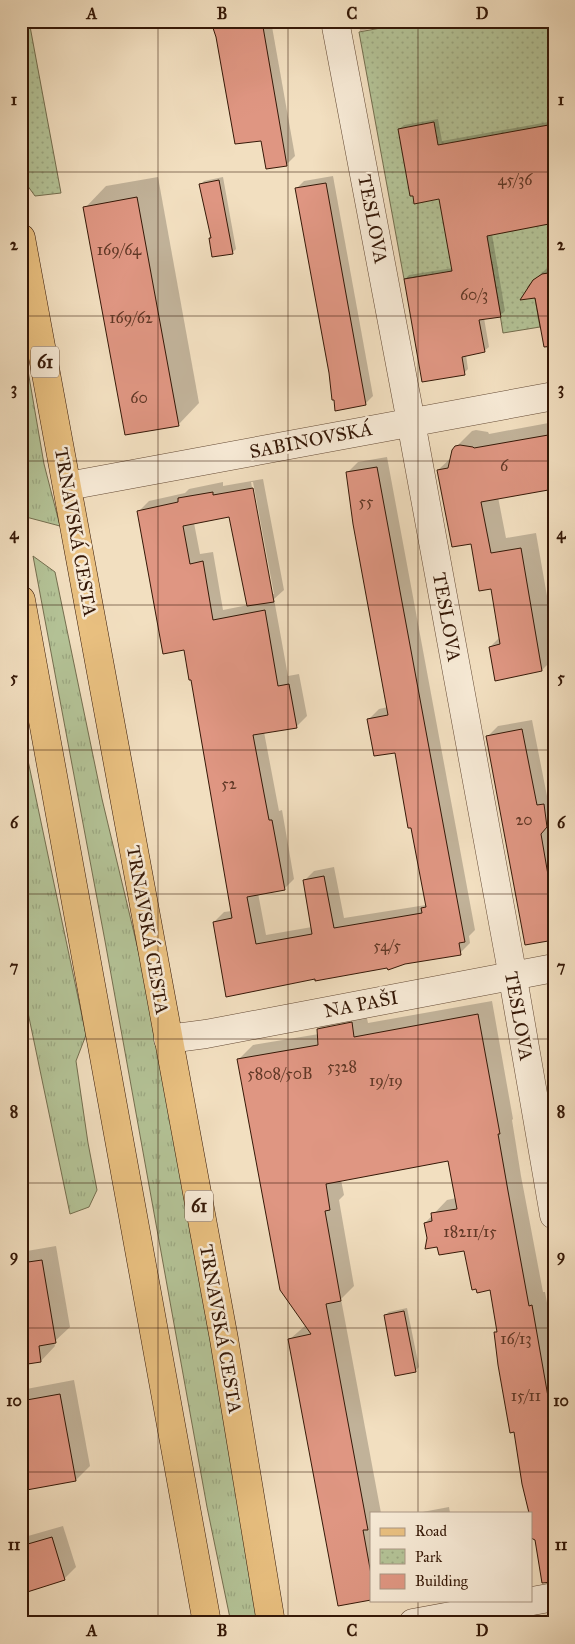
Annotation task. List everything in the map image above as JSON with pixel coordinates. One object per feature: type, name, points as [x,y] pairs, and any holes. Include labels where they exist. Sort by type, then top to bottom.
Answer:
[{"type":"main road","name":"TRNAVSKÁ CESTA","points":[[21,238],[224,1339],[271,1623]]},
{"type":"main road","points":[[21,600],[207,1623]]},
{"type":"street","name":"TESLOVA","points":[[335,21],[411,422],[554,1215]]},
{"type":"street","name":"SABINOVSKÁ","points":[[68,486],[554,396]]},
{"type":"street","name":"NA PAŠI","points":[[168,1039],[206,1034],[512,974],[554,968]]},
{"type":"street","points":[[532,1601],[554,1597]]},
{"type":"street","points":[[413,1623],[527,1602]]},
{"type":"green space","points":[[21,21],[29,21],[61,193],[35,196],[22,178]]},
{"type":"green space","points":[[419,21],[554,21],[554,272],[539,276],[528,287],[535,298],[540,327],[503,333],[492,264],[447,272],[452,301],[427,275],[404,279],[359,32]]},
{"type":"green space","points":[[21,330],[44,464],[60,526],[26,517],[21,491]]},
{"type":"green space","points":[[33,556],[55,572],[102,799],[146,983],[227,1427],[260,1623],[231,1623],[207,1507],[105,941]]},
{"type":"green space","points":[[21,742],[26,751],[86,1035],[76,1061],[97,1190],[89,1207],[70,1214],[21,979]]},
{"type":"building","points":[[237,21],[262,21],[287,166],[266,169],[261,141],[235,144],[216,37],[212,25]]},
{"type":"building","points":[[434,122],[438,145],[554,124],[554,223],[487,236],[501,317],[479,320],[485,352],[462,357],[465,375],[422,382],[404,279],[452,271],[439,199],[414,204],[413,196],[410,196],[398,129]]},
{"type":"building","points":[[219,180],[233,254],[212,257],[209,238],[211,238],[199,184]]},
{"type":"building","points":[[326,183],[366,405],[335,411],[295,188]]},
{"type":"building","points":[[137,197],[179,426],[125,435],[83,207]]},
{"type":"building","points":[[554,272],[554,346],[544,347],[535,298],[520,300],[533,280],[542,274]]},
{"type":"building","points":[[554,434],[554,489],[481,502],[491,553],[521,548],[542,671],[495,681],[489,647],[500,644],[491,589],[479,591],[471,544],[452,547],[437,470],[448,468],[452,450],[455,446],[460,445],[474,448]]},
{"type":"building","points":[[377,467],[465,942],[459,943],[461,955],[405,964],[388,970],[387,968],[315,981],[315,979],[226,997],[213,922],[232,918],[191,680],[189,680],[184,650],[163,654],[137,511],[178,502],[178,498],[213,492],[213,495],[253,488],[274,602],[247,606],[229,517],[183,526],[190,564],[203,561],[213,620],[265,610],[278,686],[289,684],[297,728],[253,735],[269,820],[272,820],[285,890],[247,897],[256,944],[312,934],[303,880],[324,876],[334,928],[422,913],[421,908],[426,907],[411,828],[408,828],[395,753],[374,756],[367,719],[388,715],[353,524],[346,472]]},
{"type":"building","points":[[522,729],[537,805],[544,804],[547,827],[541,834],[554,910],[554,940],[525,945],[486,736]]},
{"type":"building","points":[[478,1014],[500,1134],[498,1134],[508,1191],[529,1306],[532,1305],[554,1431],[554,1582],[542,1583],[535,1540],[532,1538],[532,1512],[529,1512],[522,1484],[514,1432],[510,1433],[498,1365],[494,1332],[497,1332],[490,1290],[477,1293],[476,1289],[472,1290],[464,1251],[439,1255],[437,1247],[425,1249],[427,1238],[424,1223],[432,1221],[431,1213],[457,1209],[448,1161],[326,1184],[330,1210],[325,1211],[341,1301],[326,1304],[368,1530],[363,1530],[370,1568],[370,1600],[338,1606],[288,1339],[311,1334],[280,1290],[237,1059],[318,1045],[317,1029],[352,1022],[354,1037]]},
{"type":"building","points":[[42,1260],[56,1343],[39,1346],[41,1362],[21,1365],[21,1263]]},
{"type":"building","points":[[404,1311],[416,1372],[395,1376],[384,1315]]},
{"type":"building","points":[[60,1394],[76,1481],[21,1491],[21,1401]]},
{"type":"building","points":[[52,1537],[65,1580],[21,1594],[21,1546]]}]
